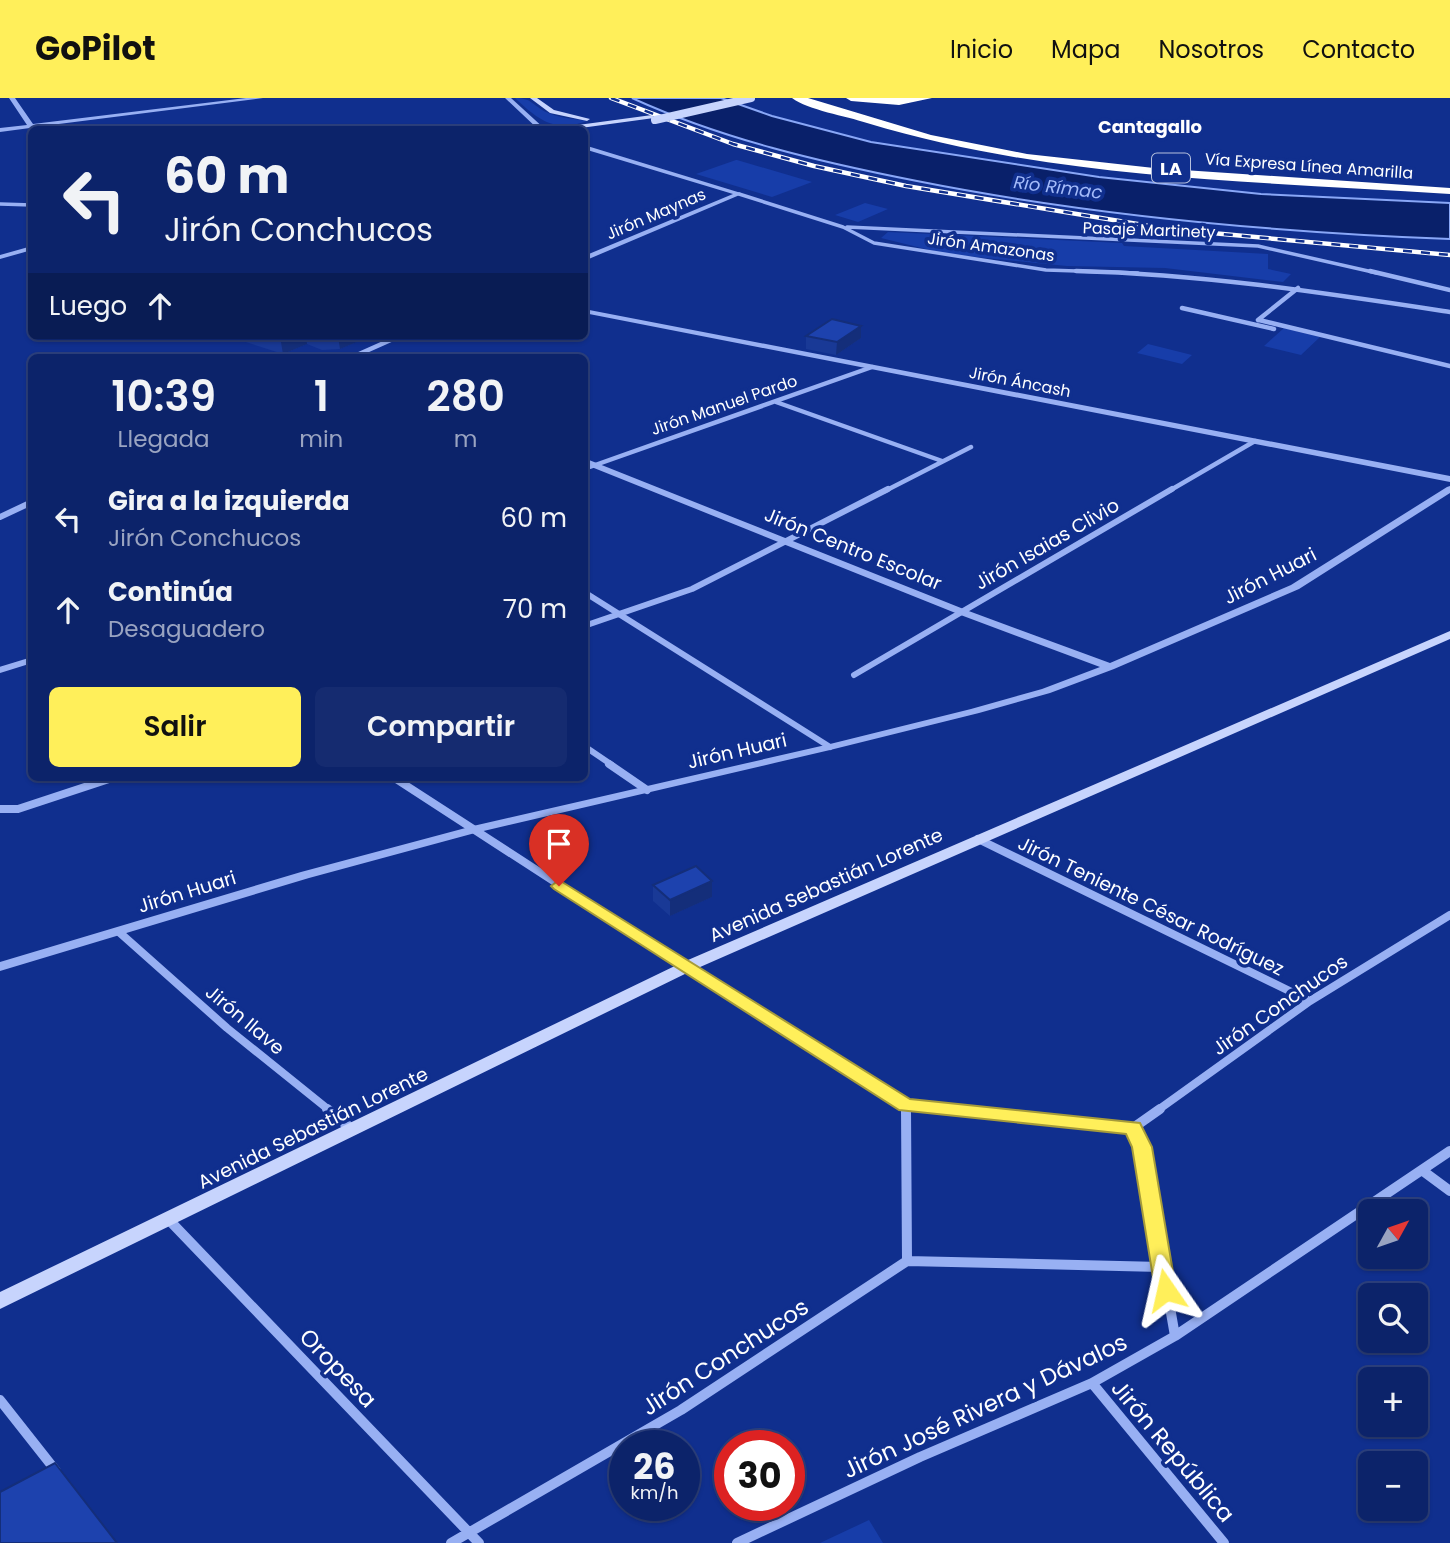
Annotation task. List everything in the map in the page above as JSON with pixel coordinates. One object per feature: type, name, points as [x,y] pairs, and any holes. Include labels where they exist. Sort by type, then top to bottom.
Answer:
[{"type":"highway","name":"Vía Expresa Línea Amarilla","points":[[797,98],[929,138],[1018,156],[1127,169],[1450,189]]},
{"type":"highway","name":"Vía Expresa Línea Amarilla","points":[[815,98],[930,134],[1046,156],[1113,164],[1450,189]]},
{"type":"highway","points":[[851,98],[899,102],[927,98]]},
{"type":"highway","points":[[1330,183],[1444,204]]},
{"type":"main road","points":[[534,98],[544,108],[561,115],[624,120]]},
{"type":"main road","points":[[576,126],[653,118],[735,98]]},
{"type":"main road","points":[[588,127],[653,118],[751,98]]},
{"type":"main road","name":"Avenida Sebastián Lorente","points":[[0,1301],[686,967],[1450,635]]},
{"type":"street","points":[[12,98],[32,126]]},
{"type":"street","points":[[48,126],[260,98]]},
{"type":"street","points":[[508,98],[540,126]]},
{"type":"street","points":[[0,130],[28,128]]},
{"type":"street","name":"Jirón Amazonas","points":[[588,148],[843,227],[874,243],[887,246],[1014,267],[1176,275],[1298,288],[1450,312]]},
{"type":"street","name":"Jirón Maynas","points":[[588,258],[739,194]]},
{"type":"street","points":[[0,204],[28,205]]},
{"type":"street","name":"Pasaje Martinety","points":[[843,227],[1278,248],[1450,290]]},
{"type":"street","points":[[0,257],[28,249]]},
{"type":"street","points":[[1252,324],[1298,288]]},
{"type":"street","points":[[1182,308],[1274,329]]},
{"type":"street","name":"Jirón Áncash","points":[[588,312],[1450,479]]},
{"type":"street","points":[[1259,320],[1450,366]]},
{"type":"street","points":[[358,354],[391,340]]},
{"type":"street","name":"Jirón Manuel Pardo","points":[[588,465],[872,368]]},
{"type":"street","points":[[775,402],[942,461]]},
{"type":"street","name":"Jirón Isaias Clivio","points":[[855,675],[1255,441]]},
{"type":"street","points":[[588,625],[692,589],[971,447]]},
{"type":"street","name":"Jirón Centro Escolar","points":[[588,465],[788,541],[962,612],[1110,667]]},
{"type":"street","name":"Jirón Huari","points":[[0,967],[304,875],[473,830],[831,747],[1046,691],[1110,667],[1295,587],[1450,489]]},
{"type":"street","points":[[0,517],[28,504]]},
{"type":"street","points":[[588,594],[831,747]]},
{"type":"street","points":[[0,670],[28,661]]},
{"type":"street","points":[[588,749],[647,790]]},
{"type":"street","points":[[0,809],[18,809],[103,781]]},
{"type":"street","points":[[399,781],[686,967],[906,1105],[1133,1128],[1142,1147],[1175,1336]]},
{"type":"street","name":"Jirón Teniente César Rodríguez","points":[[978,839],[1310,1001]]},
{"type":"street","name":"Jirón Conchucos","points":[[1133,1128],[1310,1001],[1450,915]]},
{"type":"street","name":"Jirón Ilave","points":[[119,932],[227,1028],[353,1130]]},
{"type":"street","points":[[906,1105],[907,1261],[1161,1267]]},
{"type":"street","name":"Jirón José Rivera y Dávalos","points":[[737,1543],[920,1457],[1092,1383],[1175,1336],[1450,1151]]},
{"type":"street","points":[[1423,1171],[1450,1191]]},
{"type":"street","name":"Oropesa","points":[[169,1220],[479,1543]]},
{"type":"street","name":"Jirón Conchucos","points":[[451,1543],[681,1410],[907,1261]]},
{"type":"street","name":"Jirón República","points":[[1092,1383],[1224,1543]]},
{"type":"street","points":[[0,1400],[65,1483]]},
{"type":"shaded area","points":[[515,98],[529,101],[551,114],[587,121],[565,126],[556,125],[531,113]]},
{"type":"shaded area","points":[[736,160],[812,182],[772,197],[696,174]]},
{"type":"shaded area","points":[[865,203],[888,209],[858,222],[835,215]]},
{"type":"shaded area","points":[[888,232],[1122,243],[1124,246],[1268,254],[1268,269],[1291,274],[1283,282],[1165,268],[1067,266],[946,254],[881,238]]},
{"type":"shaded area","points":[[1284,328],[1320,337],[1301,355],[1264,346]]},
{"type":"shaded area","points":[[1148,344],[1192,355],[1182,364],[1137,353]]},
{"type":"shaded area","points":[[869,1520],[883,1543],[820,1543]]},
{"type":"water","name":"Río Rímac","points":[[632,98],[721,98],[772,116],[871,142],[1099,177],[1261,194],[1450,203],[1450,239],[1249,227],[1116,213],[983,193],[881,174],[772,148],[701,126]]},
{"type":"building","points":[[832,319],[861,326],[837,342],[806,336]]},
{"type":"building","points":[[696,866],[712,881],[670,900],[653,885]]},
{"type":"building","points":[[55,1463],[117,1543],[0,1543],[0,1492]]},
{"type":"railway","points":[[611,98],[733,144],[814,166],[906,186],[1168,229],[1450,255]]},
{"type":"district","name":"Cantagallo","points":[[1150,126]]},
{"type":"route","points":[[559,886],[906,1105],[1133,1128],[1142,1147],[1166,1290]]}]
